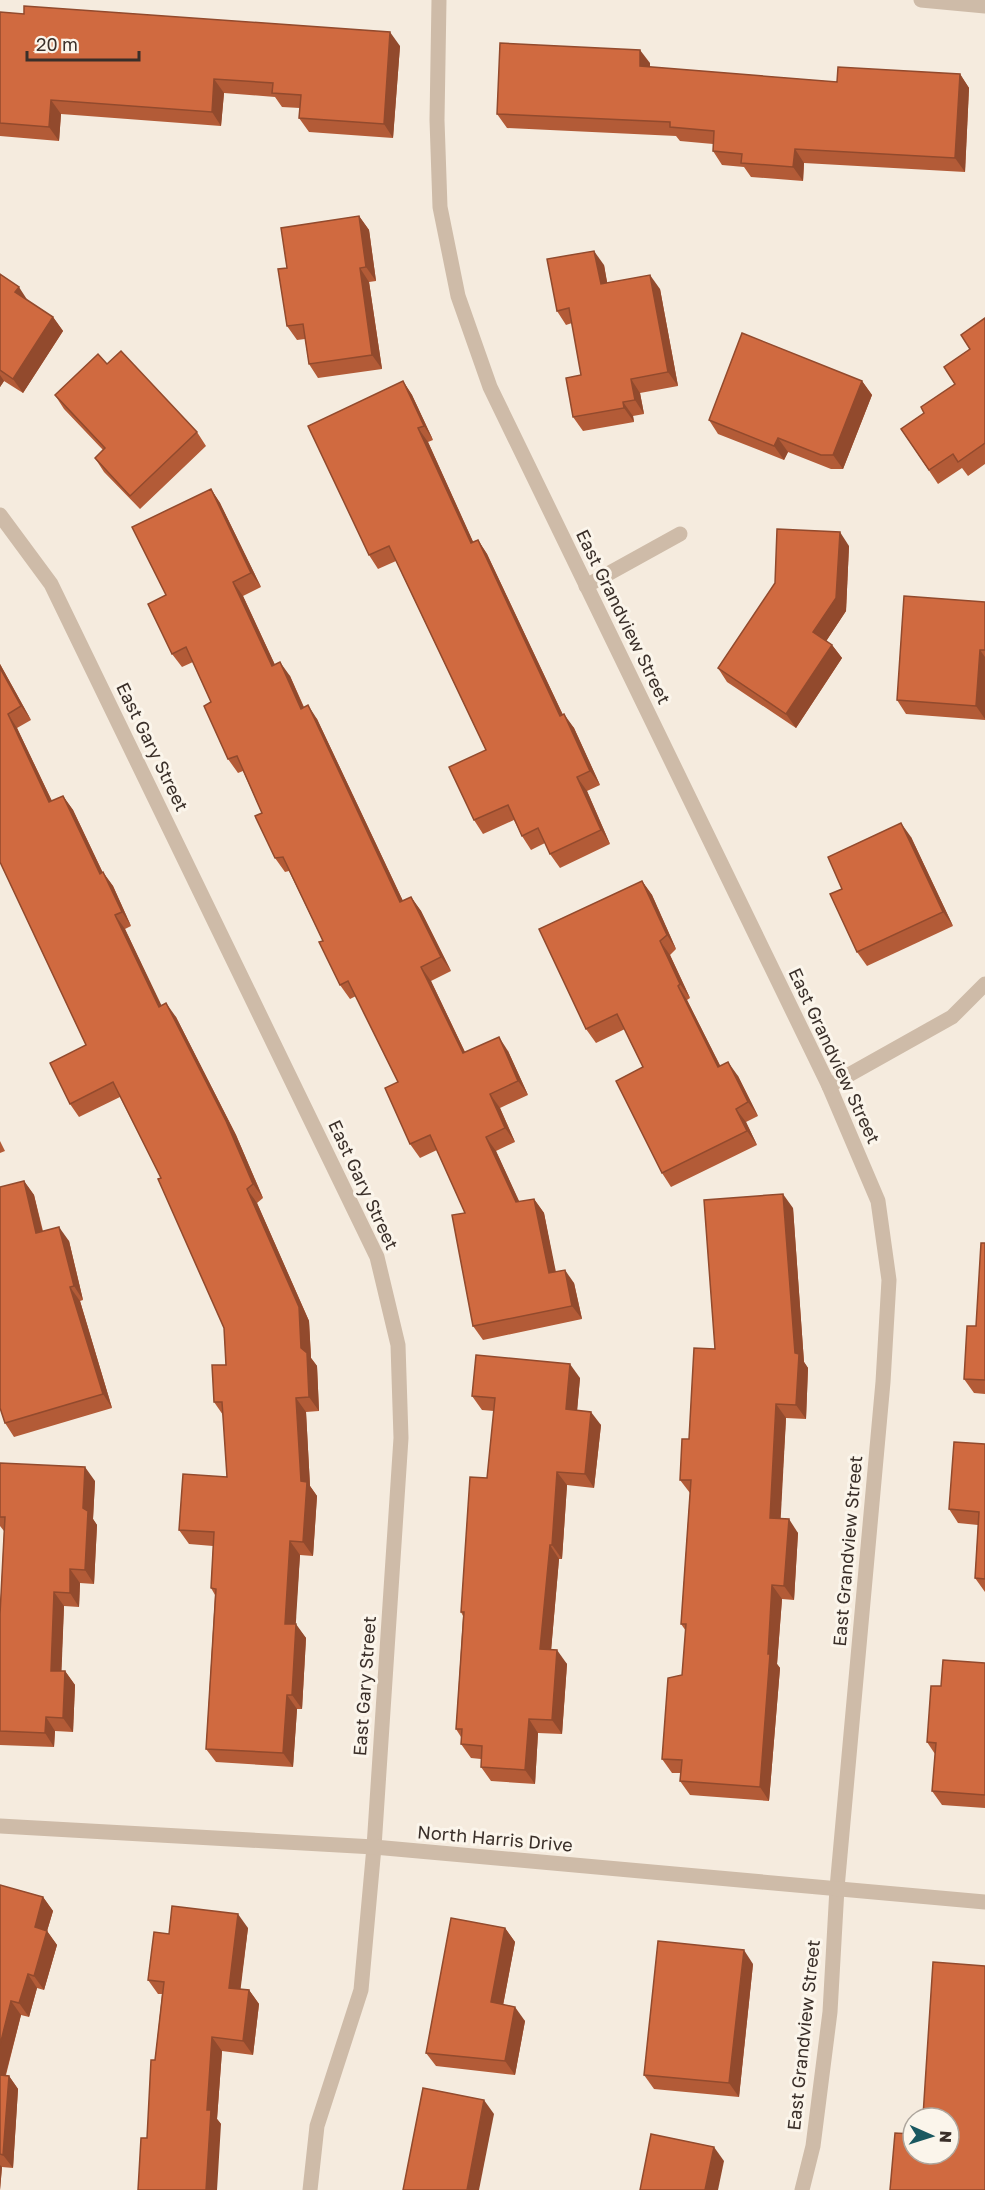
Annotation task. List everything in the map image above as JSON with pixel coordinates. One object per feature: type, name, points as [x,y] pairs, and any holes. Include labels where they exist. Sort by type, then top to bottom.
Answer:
[{"type":"street","name":"East Grandview Street","points":[[439,0],[437,120],[441,207],[458,296],[490,387],[829,1086],[878,1201],[889,1281],[883,1382],[837,1888],[830,2012],[813,2146],[802,2190]]},
{"type":"street","points":[[921,0],[985,6]]},
{"type":"street","name":"East Gary Street","points":[[0,515],[51,584],[377,1257],[398,1345],[401,1438],[374,1847],[361,1990],[317,2126],[310,2190]]},
{"type":"street","points":[[586,586],[680,534]]},
{"type":"street","points":[[829,1086],[952,1017],[985,984]]},
{"type":"street","name":"North Harris Drive","points":[[0,1826],[374,1847],[985,1902]]},
{"type":"building","points":[[24,6],[390,32],[384,124],[299,118],[301,95],[272,93],[273,83],[214,79],[212,112],[51,100],[49,127],[0,123],[0,12],[24,14]]},
{"type":"building","points":[[500,43],[640,50],[640,66],[837,82],[838,67],[960,74],[955,158],[795,149],[793,167],[741,163],[742,154],[713,151],[714,131],[670,127],[670,122],[497,114]]},
{"type":"building","points":[[359,216],[366,267],[360,268],[372,355],[309,364],[303,324],[287,326],[278,269],[287,268],[281,228]]},
{"type":"building","points":[[594,251],[601,284],[650,275],[668,372],[631,379],[635,400],[623,402],[624,408],[573,417],[566,378],[581,375],[569,308],[557,311],[547,259]]},
{"type":"building","points":[[0,274],[19,287],[15,292],[53,317],[13,379],[0,370]]},
{"type":"building","points":[[985,318],[985,443],[958,462],[953,454],[929,470],[901,429],[924,413],[921,407],[955,384],[944,367],[970,349],[961,335]]},
{"type":"building","points":[[742,333],[862,381],[833,455],[821,455],[778,438],[774,446],[709,420]]},
{"type":"building","points":[[121,351],[197,432],[130,496],[95,458],[105,448],[55,395],[98,354],[107,364]]},
{"type":"building","points":[[403,381],[424,426],[418,428],[471,543],[478,540],[560,716],[564,714],[590,771],[577,777],[601,830],[550,854],[538,828],[522,836],[508,805],[474,820],[449,767],[486,750],[389,546],[369,555],[308,426]]},
{"type":"building","points":[[211,489],[251,573],[233,582],[272,666],[280,662],[301,709],[308,705],[400,902],[411,897],[441,957],[421,967],[463,1053],[499,1037],[518,1081],[490,1094],[505,1128],[486,1137],[516,1202],[534,1199],[549,1273],[565,1270],[572,1306],[473,1326],[452,1215],[465,1213],[430,1135],[410,1144],[385,1088],[398,1082],[348,981],[340,985],[319,942],[323,941],[283,857],[275,858],[255,816],[262,813],[237,756],[228,759],[204,706],[211,702],[186,647],[172,654],[148,604],[166,595],[132,527]]},
{"type":"building","points":[[777,529],[840,532],[836,598],[813,632],[832,645],[786,714],[718,668],[775,583]]},
{"type":"building","points":[[904,596],[985,602],[985,650],[980,650],[976,706],[897,700]]},
{"type":"building","points":[[0,668],[21,706],[8,714],[49,802],[63,796],[100,874],[103,872],[122,912],[115,915],[159,1007],[166,1003],[226,1121],[253,1184],[247,1189],[299,1307],[301,1348],[307,1353],[309,1397],[296,1398],[301,1481],[307,1482],[303,1542],[290,1541],[285,1624],[296,1624],[292,1695],[287,1695],[283,1753],[206,1749],[216,1589],[211,1588],[214,1532],[179,1530],[183,1474],[227,1477],[222,1402],[214,1402],[212,1365],[226,1365],[224,1328],[158,1179],[161,1178],[113,1082],[70,1104],[50,1063],[86,1045],[0,862]]},
{"type":"building","points":[[901,823],[943,912],[857,952],[830,894],[842,889],[828,857]]},
{"type":"building","points":[[642,881],[667,935],[660,941],[680,984],[678,986],[718,1067],[728,1062],[748,1102],[736,1109],[747,1131],[662,1173],[616,1081],[643,1067],[617,1014],[586,1029],[539,929]]},
{"type":"building","points":[[24,1181],[36,1233],[59,1227],[74,1286],[70,1287],[103,1394],[5,1423],[0,1408],[0,1187]]},
{"type":"building","points":[[783,1194],[795,1353],[799,1354],[796,1405],[776,1404],[770,1518],[789,1519],[784,1586],[772,1585],[768,1654],[770,1654],[760,1787],[680,1781],[682,1760],[662,1759],[668,1678],[682,1675],[686,1624],[681,1624],[691,1480],[680,1480],[682,1439],[689,1439],[694,1348],[715,1349],[704,1200]]},
{"type":"building","points":[[981,1243],[985,1243],[985,1380],[964,1379],[967,1326],[976,1326]]},
{"type":"building","points":[[476,1355],[570,1364],[566,1409],[591,1412],[585,1474],[557,1472],[552,1545],[550,1545],[540,1649],[557,1650],[552,1720],[529,1719],[525,1770],[481,1767],[482,1746],[461,1744],[462,1729],[456,1729],[470,1477],[487,1478],[495,1398],[472,1396]]},
{"type":"building","points":[[954,1442],[985,1444],[985,1579],[975,1578],[979,1512],[949,1509]]},
{"type":"building","points":[[0,1463],[85,1467],[83,1508],[88,1511],[85,1570],[70,1569],[70,1593],[54,1592],[51,1671],[65,1671],[63,1718],[46,1717],[45,1733],[0,1731],[0,1614],[5,1517],[0,1517]]},
{"type":"building","points":[[943,1660],[985,1663],[985,1795],[932,1791],[936,1743],[927,1742],[931,1686],[941,1686]]},
{"type":"building","points":[[0,1885],[43,1897],[35,1927],[47,1931],[34,1976],[28,1974],[19,2003],[11,2001],[0,2045]]},
{"type":"building","points":[[172,1906],[238,1914],[229,1988],[249,1990],[243,2041],[212,2037],[207,2110],[211,2110],[206,2190],[138,2190],[141,2138],[147,2138],[151,2060],[155,2060],[164,1982],[148,1980],[154,1932],[169,1934]]},
{"type":"building","points":[[451,1918],[505,1928],[491,2002],[515,2007],[505,2061],[426,2053]]},
{"type":"building","points":[[658,1941],[744,1950],[729,2083],[644,2075]]},
{"type":"building","points":[[933,1962],[985,1966],[985,2190],[890,2190],[895,2133],[901,2133],[901,2166],[961,2166],[961,2106],[924,2106]]},
{"type":"building","points":[[0,2075],[9,2076],[3,2155],[0,2154]]},
{"type":"building","points":[[423,2088],[484,2100],[467,2190],[403,2190]]},
{"type":"building","points":[[651,2134],[714,2147],[705,2190],[640,2190]]}]
